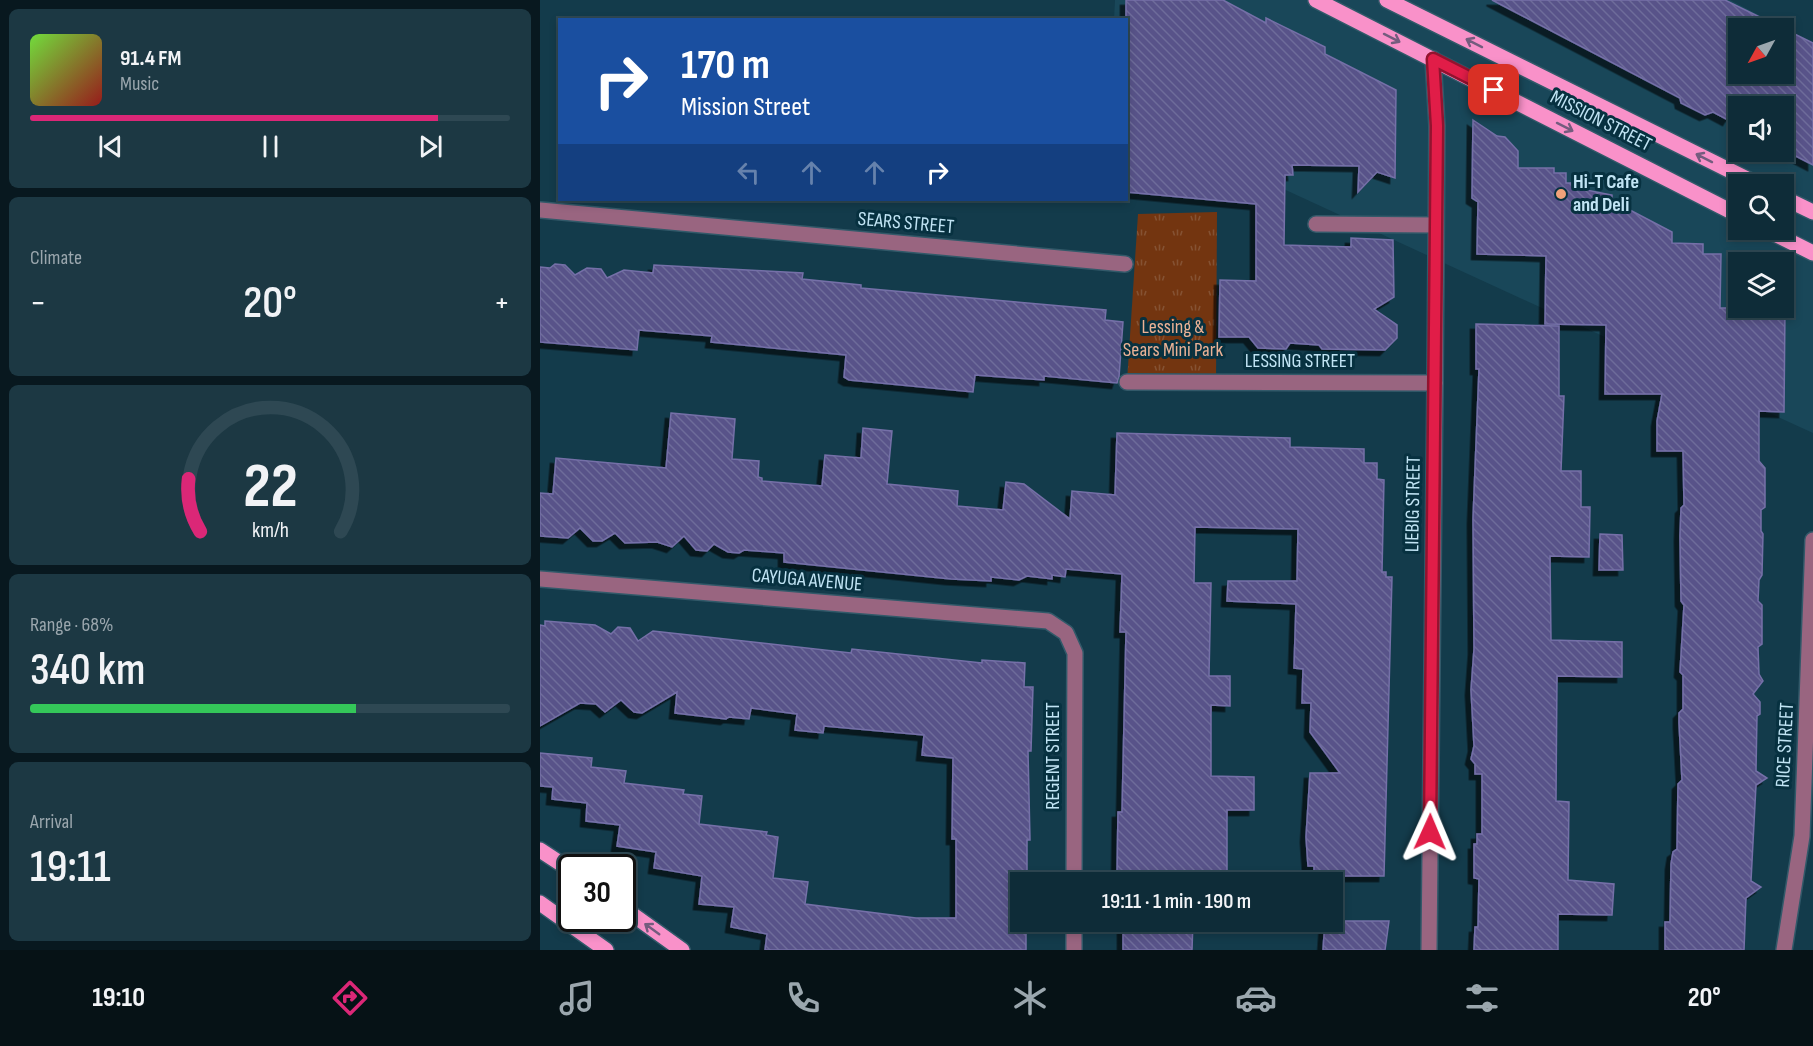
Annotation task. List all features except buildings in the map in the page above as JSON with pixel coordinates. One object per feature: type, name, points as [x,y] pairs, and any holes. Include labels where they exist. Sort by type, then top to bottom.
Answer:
[{"type":"main road","name":"MISSION STREET","points":[[1316,0],[1340,6],[1433,59],[1728,210]]},
{"type":"main road","name":"MISSION STREET","points":[[1388,0],[1737,174]]},
{"type":"main road","points":[[1794,203],[1813,212]]},
{"type":"main road","points":[[1787,240],[1813,253]]},
{"type":"main road","points":[[540,850],[558,862]]},
{"type":"main road","points":[[540,903],[606,950]]},
{"type":"main road","points":[[636,917],[682,950]]},
{"type":"street","name":"LIEBIG STREET","points":[[1429,950],[1436,383],[1437,126],[1433,59]]},
{"type":"street","name":"SEARS STREET","points":[[540,210],[1125,264]]},
{"type":"street","points":[[1316,224],[1435,225]]},
{"type":"street","name":"LESSING STREET","points":[[1127,382],[1436,383]]},
{"type":"street","name":"RICE STREET","points":[[1784,950],[1802,836],[1813,540]]},
{"type":"street","name":"CAYUGA AVENUE","points":[[540,579],[1048,621],[1066,633]]},
{"type":"street","name":"REGENT STREET","points":[[1066,633],[1075,653],[1074,872]]},
{"type":"street","points":[[1074,932],[1074,950]]},
{"type":"shaded area","points":[[1115,0],[1730,0],[1765,18],[1728,18],[1728,84],[1794,84],[1794,33],[1813,43],[1813,433],[1128,117],[1128,18],[1114,18]]},
{"type":"green space","name":"Lessing & Sears Mini Park","points":[[1217,212],[1216,382],[1127,382],[1138,214]]},
{"type":"place","name":"Hi-T Cafe and Deli","points":[[1561,194]]},
{"type":"route","points":[[1430,832],[1437,126],[1433,59],[1494,90]]}]
